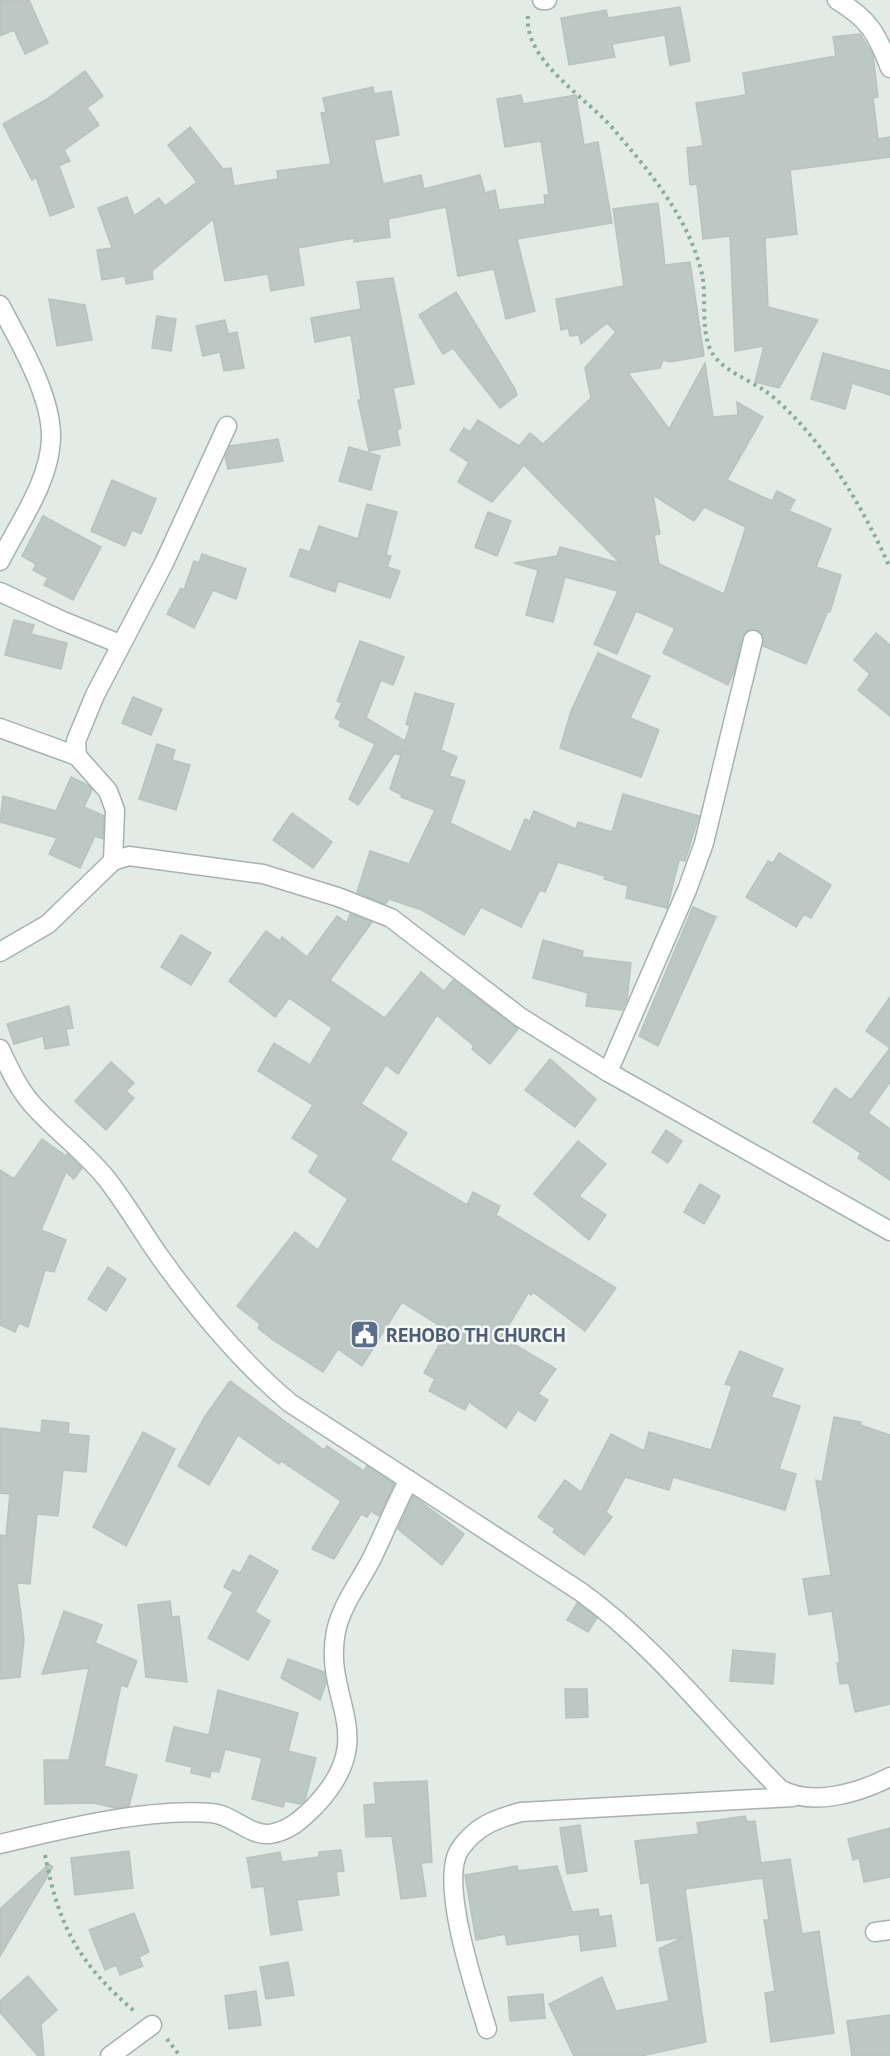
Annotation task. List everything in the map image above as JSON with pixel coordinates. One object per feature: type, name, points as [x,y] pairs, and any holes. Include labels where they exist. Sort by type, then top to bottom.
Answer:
[{"type":"street","points":[[535,6],[547,0]]},
{"type":"street","points":[[837,0],[866,20],[877,35],[890,68]]},
{"type":"street","points":[[0,304],[35,376],[47,410],[51,438],[45,467],[30,505],[0,561]]},
{"type":"street","points":[[76,756],[76,741],[81,726],[120,644],[164,563],[228,426]]},
{"type":"street","points":[[0,592],[120,644]]},
{"type":"street","points":[[608,1072],[687,890],[704,843],[753,640]]},
{"type":"street","points":[[0,728],[76,756],[108,791],[115,810],[113,861]]},
{"type":"street","points":[[0,952],[48,924],[113,861],[129,856],[264,874],[339,897],[391,918],[520,1017],[608,1072],[890,1231]]},
{"type":"street","points":[[0,1049],[15,1081],[31,1103],[104,1176],[132,1211],[159,1256],[249,1368],[290,1403],[353,1446],[409,1480],[617,1618],[652,1651],[771,1780],[793,1797]]},
{"type":"street","points":[[0,1844],[42,1834],[165,1814],[223,1815],[260,1834],[288,1829],[301,1820],[334,1783],[344,1764],[347,1717],[335,1660],[337,1629],[346,1603],[409,1480]]},
{"type":"street","points":[[487,2029],[463,1947],[453,1870],[459,1850],[488,1821],[521,1812],[827,1797],[856,1791],[890,1777]]},
{"type":"street","points":[[110,2056],[152,2025]]},
{"type":"path","points":[[535,6],[529,37],[535,50],[551,69],[602,115],[648,170],[674,209],[701,273],[706,330],[710,349],[716,359],[767,392],[796,419],[827,458],[877,539],[890,568]]},
{"type":"path","points":[[42,1834],[51,1888],[80,1955],[107,1987],[152,2025],[180,2056]]},
{"type":"building","points":[[0,0],[29,0],[48,43],[25,54],[14,30],[0,36]]},
{"type":"building","points":[[680,7],[690,61],[670,65],[665,35],[612,44],[615,57],[569,65],[561,18],[606,10],[608,18]]},
{"type":"building","points":[[860,34],[873,55],[878,97],[873,98],[878,139],[890,137],[890,157],[790,170],[797,234],[765,238],[768,307],[818,320],[779,388],[755,382],[764,346],[735,351],[730,236],[703,239],[697,184],[690,185],[687,148],[703,146],[696,103],[746,95],[743,73],[836,56],[833,37]]},
{"type":"building","points":[[85,71],[103,96],[87,108],[99,125],[64,150],[70,161],[59,166],[74,207],[50,216],[36,177],[32,180],[3,124],[47,99]]},
{"type":"building","points":[[373,87],[374,94],[391,91],[399,135],[374,140],[383,184],[421,175],[424,189],[480,175],[485,193],[495,190],[499,210],[545,204],[544,195],[549,195],[541,141],[505,147],[497,99],[521,95],[523,104],[576,95],[584,145],[598,142],[612,223],[517,239],[535,311],[506,319],[494,269],[458,276],[446,207],[388,219],[390,237],[354,242],[354,238],[298,248],[304,285],[271,291],[268,274],[225,281],[213,219],[152,271],[153,279],[126,284],[125,276],[102,280],[97,250],[112,248],[98,208],[127,197],[134,216],[159,198],[165,206],[197,182],[168,145],[190,127],[223,169],[231,168],[234,186],[278,179],[277,171],[331,164],[321,113],[326,112],[323,98]]},
{"type":"building","points":[[658,203],[665,265],[690,262],[704,356],[670,362],[663,360],[660,368],[628,373],[669,429],[705,363],[713,417],[738,415],[737,402],[763,417],[727,480],[772,501],[777,491],[795,500],[789,511],[831,529],[816,567],[841,575],[830,612],[828,611],[806,664],[763,646],[761,632],[750,629],[742,637],[734,672],[728,685],[663,653],[675,628],[636,611],[617,654],[594,644],[618,591],[565,577],[553,622],[526,615],[538,570],[514,563],[557,556],[560,547],[620,563],[524,465],[492,502],[458,482],[469,462],[450,450],[464,428],[470,432],[478,420],[519,446],[530,433],[543,444],[591,398],[585,368],[616,332],[607,323],[581,344],[579,335],[570,336],[568,328],[561,330],[556,299],[624,286],[613,209]],"holes":[[[653,495],[694,521],[704,507],[746,527],[724,594],[659,564],[654,535],[660,534]]]},
{"type":"building","points":[[393,278],[414,384],[393,388],[401,428],[397,430],[400,445],[369,451],[358,400],[361,400],[351,335],[315,342],[311,318],[361,309],[357,282]]},
{"type":"building","points":[[456,292],[515,389],[517,395],[500,408],[453,348],[443,354],[419,315]]},
{"type":"building","points":[[49,299],[85,305],[92,340],[57,346]]},
{"type":"building","points":[[157,316],[176,319],[171,351],[152,348]]},
{"type":"building","points":[[225,320],[228,334],[237,332],[244,368],[224,371],[220,352],[203,356],[196,326]]},
{"type":"building","points":[[823,353],[890,371],[890,395],[852,383],[845,409],[811,399]]},
{"type":"building","points":[[278,439],[283,461],[228,469],[225,456],[230,446]]},
{"type":"building","points":[[349,447],[380,456],[371,490],[339,481]]},
{"type":"building","points":[[112,480],[156,499],[141,534],[132,530],[125,546],[91,531]]},
{"type":"building","points":[[367,504],[397,512],[386,555],[391,556],[387,567],[400,571],[390,598],[338,581],[335,592],[290,576],[300,549],[310,552],[319,526],[358,539]]},
{"type":"building","points":[[488,512],[511,521],[497,556],[475,547]]},
{"type":"building","points":[[43,516],[101,547],[73,600],[44,585],[48,578],[33,570],[36,564],[22,556]]},
{"type":"building","points":[[202,554],[246,569],[236,599],[213,590],[194,628],[167,614],[181,588],[184,590],[194,561],[199,563]]},
{"type":"building","points":[[14,620],[34,625],[31,634],[67,643],[61,669],[5,655]]},
{"type":"building","points":[[876,633],[890,645],[890,716],[858,690],[870,674],[854,660]]},
{"type":"building","points":[[360,641],[404,657],[393,685],[381,680],[366,718],[405,741],[410,726],[406,724],[415,693],[454,704],[441,750],[457,757],[449,776],[465,781],[450,823],[511,852],[525,819],[530,821],[534,811],[576,829],[578,822],[612,832],[623,794],[699,816],[685,861],[679,860],[667,908],[626,898],[628,886],[604,879],[605,876],[558,862],[545,892],[540,890],[521,927],[481,907],[464,935],[422,910],[389,899],[385,904],[357,892],[370,851],[409,864],[435,810],[401,797],[402,795],[390,789],[403,749],[399,755],[395,753],[358,805],[349,799],[375,744],[339,726],[341,721],[335,718],[342,703],[337,701]]},
{"type":"building","points":[[598,653],[650,676],[630,718],[659,730],[641,777],[560,748],[571,711]]},
{"type":"building","points":[[133,697],[162,709],[151,735],[122,723]]},
{"type":"building","points":[[157,744],[175,750],[172,760],[190,765],[176,810],[139,799]]},
{"type":"building","points":[[71,777],[88,785],[92,790],[84,807],[104,816],[103,839],[95,836],[80,868],[49,854],[57,838],[0,822],[3,796],[56,811]]},
{"type":"building","points":[[292,813],[332,842],[313,868],[273,840]]},
{"type":"building","points":[[779,853],[831,885],[811,918],[804,914],[796,927],[746,897],[768,861],[773,863]]},
{"type":"building","points":[[693,907],[716,917],[658,1046],[639,1036]]},
{"type":"building","points":[[350,914],[372,922],[330,980],[385,1018],[421,972],[444,991],[453,980],[518,1029],[490,1064],[472,1049],[474,1046],[437,1015],[398,1074],[386,1065],[361,1104],[407,1133],[390,1160],[467,1205],[473,1192],[500,1206],[496,1215],[616,1288],[585,1331],[533,1292],[531,1295],[528,1293],[502,1337],[556,1369],[538,1394],[548,1400],[535,1421],[518,1410],[506,1428],[469,1402],[465,1410],[429,1391],[435,1379],[424,1373],[447,1330],[402,1302],[362,1366],[338,1349],[323,1372],[273,1340],[258,1328],[260,1324],[237,1306],[295,1232],[318,1250],[348,1199],[309,1172],[319,1155],[292,1138],[313,1105],[258,1071],[274,1043],[310,1065],[332,1028],[289,998],[275,1017],[229,981],[266,931],[280,941],[282,937],[307,957],[337,916],[347,923]]},
{"type":"building","points":[[181,935],[211,953],[191,985],[161,967]]},
{"type":"building","points":[[543,940],[583,951],[582,957],[631,963],[627,1000],[622,1010],[586,1006],[588,993],[533,978]]},
{"type":"building","points":[[890,997],[890,1048],[866,1031]]},
{"type":"building","points":[[69,1006],[73,1028],[66,1029],[69,1045],[45,1049],[43,1036],[14,1044],[7,1024]]},
{"type":"building","points":[[890,1048],[890,1082],[868,1113],[890,1129],[890,1180],[858,1158],[861,1153],[813,1122],[835,1088],[851,1100]]},
{"type":"building","points":[[550,1059],[596,1099],[575,1127],[525,1090]]},
{"type":"building","points":[[111,1062],[134,1083],[126,1091],[134,1098],[106,1130],[75,1101]]},
{"type":"building","points":[[666,1130],[682,1141],[668,1163],[652,1152]]},
{"type":"building","points":[[42,1139],[66,1156],[67,1154],[82,1168],[74,1179],[66,1172],[41,1230],[66,1240],[54,1272],[45,1270],[28,1327],[19,1323],[15,1332],[0,1325],[0,1170],[14,1179]]},
{"type":"building","points":[[578,1141],[606,1164],[579,1196],[606,1215],[589,1240],[534,1194]]},
{"type":"building","points":[[700,1184],[720,1196],[704,1224],[684,1212]]},
{"type":"building","points":[[108,1267],[126,1279],[106,1311],[88,1299]]},
{"type":"building","points":[[740,1351],[783,1369],[771,1397],[800,1406],[779,1469],[796,1474],[785,1510],[673,1477],[669,1490],[625,1477],[606,1512],[612,1517],[584,1555],[553,1532],[555,1529],[538,1517],[565,1480],[581,1492],[611,1434],[644,1451],[649,1432],[711,1450],[732,1386],[725,1384]]},
{"type":"building","points":[[230,1381],[324,1450],[327,1446],[364,1471],[367,1466],[394,1484],[379,1516],[371,1511],[367,1517],[361,1514],[334,1559],[312,1549],[341,1501],[281,1461],[279,1464],[238,1435],[209,1485],[178,1466],[204,1418]]},
{"type":"building","points":[[834,1417],[861,1422],[860,1425],[890,1435],[890,1704],[855,1712],[849,1683],[840,1684],[837,1663],[840,1663],[832,1611],[809,1615],[803,1579],[831,1575],[816,1480],[822,1482]]},
{"type":"building","points":[[42,1420],[69,1423],[68,1434],[89,1436],[86,1472],[63,1470],[58,1516],[37,1514],[30,1584],[17,1583],[24,1639],[20,1677],[0,1679],[0,1535],[6,1536],[10,1494],[0,1493],[0,1428],[41,1433]]},
{"type":"building","points":[[143,1432],[175,1449],[126,1546],[93,1527]]},
{"type":"building","points":[[413,1496],[464,1534],[442,1565],[398,1529]]},
{"type":"building","points":[[250,1555],[278,1571],[255,1612],[270,1621],[248,1660],[208,1638],[233,1592],[224,1587],[233,1570],[240,1573]]},
{"type":"building","points":[[170,1601],[172,1617],[179,1616],[187,1682],[146,1677],[138,1605]]},
{"type":"building","points":[[577,1603],[597,1618],[588,1632],[567,1620]]},
{"type":"building","points":[[64,1611],[102,1625],[95,1643],[137,1661],[127,1687],[121,1685],[104,1766],[137,1775],[129,1806],[115,1808],[94,1803],[45,1804],[44,1760],[69,1760],[89,1668],[42,1674]]},
{"type":"building","points":[[733,1650],[775,1654],[773,1684],[730,1681]]},
{"type":"building","points":[[288,1659],[324,1672],[326,1683],[320,1700],[281,1678]]},
{"type":"building","points":[[565,1689],[587,1689],[588,1717],[566,1718]]},
{"type":"building","points":[[218,1690],[298,1713],[288,1751],[316,1758],[305,1800],[300,1804],[285,1801],[283,1807],[252,1799],[262,1758],[225,1749],[219,1772],[211,1771],[210,1777],[191,1773],[192,1767],[166,1761],[174,1727],[209,1735]]},
{"type":"building","points":[[427,1781],[432,1862],[421,1863],[426,1896],[401,1899],[392,1836],[366,1837],[364,1805],[376,1804],[374,1783]]},
{"type":"building","points":[[745,1816],[747,1822],[755,1821],[761,1863],[790,1859],[802,1934],[819,1931],[834,2033],[771,2042],[765,1993],[775,1991],[764,1920],[769,1920],[763,1878],[685,1889],[706,2042],[641,2056],[574,2056],[549,2004],[602,1977],[616,2011],[669,2001],[659,1949],[684,1937],[657,1941],[649,1882],[641,1884],[635,1841],[699,1834],[697,1823]]},
{"type":"building","points":[[580,1825],[587,1871],[567,1874],[560,1828]]},
{"type":"building","points":[[890,1828],[890,1877],[864,1882],[859,1858],[853,1860],[848,1839]]},
{"type":"building","points":[[341,1850],[344,1871],[336,1872],[339,1895],[297,1900],[302,1930],[271,1935],[264,1886],[252,1888],[247,1858],[280,1852],[282,1862],[319,1857],[319,1852]]},
{"type":"building","points":[[129,1851],[133,1888],[75,1895],[71,1858]]},
{"type":"building","points":[[49,1864],[53,1867],[0,1956],[0,1909]]},
{"type":"building","points":[[517,1866],[518,1871],[557,1866],[572,1912],[598,1909],[599,1917],[611,1915],[616,1946],[581,1951],[579,1934],[507,1945],[505,1934],[476,1940],[465,1875]]},
{"type":"building","points":[[134,1913],[149,1952],[139,1957],[143,1966],[120,1975],[116,1965],[105,1970],[89,1930]]},
{"type":"building","points":[[288,1962],[294,1995],[266,1999],[260,1967]]},
{"type":"building","points":[[28,1976],[57,2010],[41,2024],[44,2056],[38,2056],[0,2012],[0,2001]]},
{"type":"building","points":[[256,1991],[261,2025],[229,2029],[225,1996]]},
{"type":"building","points":[[543,1994],[545,2018],[510,2021],[508,1997]]},
{"type":"building","points":[[890,2015],[890,2056],[852,2056],[847,2021]]},
{"type":"place","name":"REHOBO TH CHURCH","points":[[365,1335]]}]
